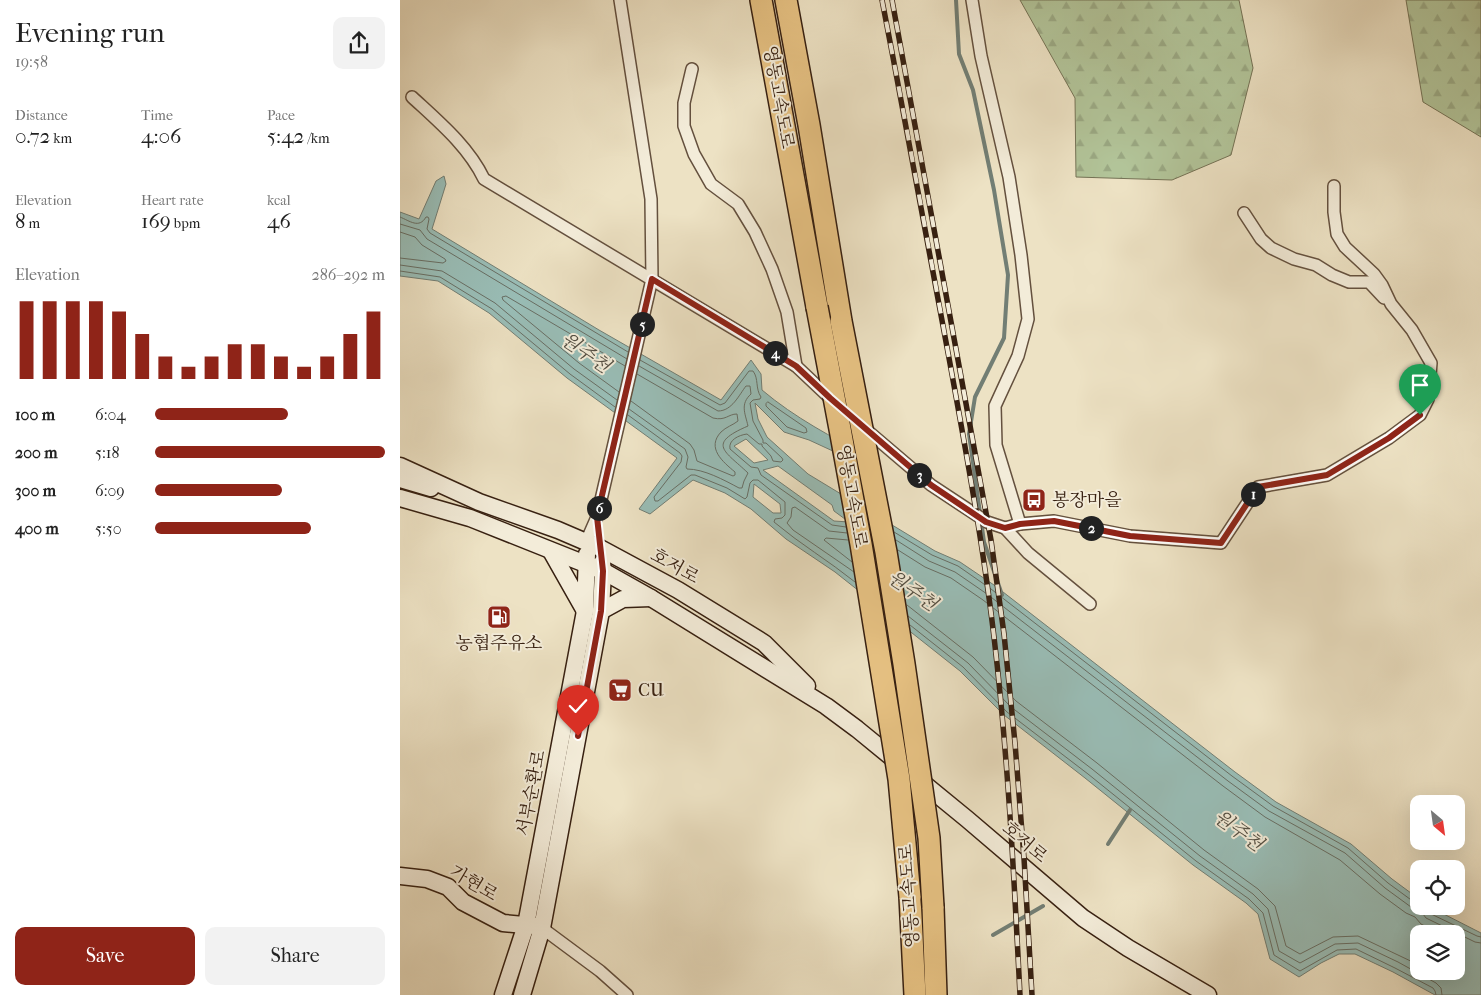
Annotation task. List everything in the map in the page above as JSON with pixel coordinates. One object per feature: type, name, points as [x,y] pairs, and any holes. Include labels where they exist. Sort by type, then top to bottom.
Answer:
[{"type":"highway","name":"영동고속도로","points":[[761,0],[861,544],[893,742],[903,819],[910,897],[915,995]]},
{"type":"highway","name":"영동고속도로","points":[[786,0],[904,664],[929,838],[936,995]]},
{"type":"street","points":[[593,545],[597,517],[652,279],[652,200],[620,0]]},
{"type":"street","points":[[972,0],[981,56],[1009,178],[1022,255],[1028,319],[1018,356],[995,406],[996,444],[1020,524]]},
{"type":"street","points":[[692,69],[684,103],[684,126],[694,154],[711,184],[738,204],[772,269],[787,312],[796,366]]},
{"type":"street","points":[[412,97],[455,138],[476,164],[484,179],[796,366],[830,398],[931,485],[986,522],[1005,528],[1028,553],[1090,604]]},
{"type":"street","points":[[1334,186],[1334,212],[1337,234],[1345,247],[1374,274],[1382,285],[1391,304]]},
{"type":"street","points":[[1005,528],[1020,524],[1054,521],[1130,536],[1221,543],[1258,487],[1327,475],[1389,438],[1420,415],[1428,398],[1431,363],[1412,330],[1391,304],[1370,282],[1350,282],[1332,275],[1316,265],[1294,259],[1271,248],[1261,239],[1244,213]]},
{"type":"street","points":[[400,466],[406,487]]},
{"type":"street","name":"호저로","points":[[406,487],[479,502],[593,545],[678,590],[764,643],[826,706]]},
{"type":"street","name":"호저로","points":[[406,487],[470,518],[603,571],[651,598],[826,706],[960,813],[1083,918],[1128,948],[1208,995]]},
{"type":"street","name":"서부순환로","points":[[593,545],[587,565],[593,611]]},
{"type":"street","name":"서부순환로","points":[[522,995],[593,611],[603,571],[593,545]]},
{"type":"street","points":[[551,551],[593,611],[623,600],[651,598]]},
{"type":"street","name":"가현로","points":[[400,876],[427,879],[448,887],[463,902],[503,923],[534,926],[600,971],[627,995]]},
{"type":"street","name":"서부순환로","points":[[503,995],[534,926]]},
{"type":"green space","points":[[1020,0],[1239,0],[1253,68],[1231,155],[1172,180],[1076,177],[1075,98]]},
{"type":"green space","points":[[1406,0],[1481,0],[1481,137],[1423,102]]},
{"type":"water","name":"원주천","points":[[444,176],[446,184],[432,229],[599,330],[721,400],[751,360],[761,374],[762,390],[801,418],[869,457],[835,452],[809,440],[784,432],[755,403],[758,419],[767,437],[808,474],[935,551],[960,562],[994,585],[1276,802],[1351,844],[1410,892],[1410,915],[1446,915],[1481,933],[1481,995],[1435,995],[1355,954],[1339,954],[1299,977],[1270,959],[1258,914],[1246,903],[1193,865],[1004,715],[960,671],[835,572],[786,539],[751,509],[725,493],[693,480],[650,514],[639,509],[677,458],[567,378],[489,313],[438,281],[400,276],[400,212],[419,219],[436,181]],"holes":[[[746,439],[768,460],[754,463],[734,446]],[[778,466],[832,505],[834,511],[849,522],[834,521],[763,470]],[[754,484],[780,504],[781,513],[773,513],[753,497]]]},
{"type":"waterway","points":[[956,0],[959,54],[973,90],[994,190],[1008,275],[1004,338],[975,397],[969,434],[980,513]]},
{"type":"waterway","points":[[981,520],[984,542],[1002,595]]},
{"type":"waterway","points":[[1108,844],[1130,810]]},
{"type":"waterway","points":[[993,935],[1043,906]]},
{"type":"railway","points":[[882,0],[962,428],[990,602],[1007,771],[1020,995]]},
{"type":"railway","points":[[892,0],[991,540],[1004,634],[1015,743],[1032,995]]},
{"type":"place","name":"봉장마을","points":[[1034,500]]},
{"type":"place","name":"농협주유소","points":[[499,617]]},
{"type":"place","name":"CU","points":[[620,690]]},
{"type":"route","points":[[578,736],[601,611],[603,571],[597,517],[652,279],[796,366],[830,398],[931,485],[986,522],[1005,528],[1020,524],[1054,521],[1130,536],[1221,543],[1258,487],[1327,475],[1389,438],[1420,415]]}]
